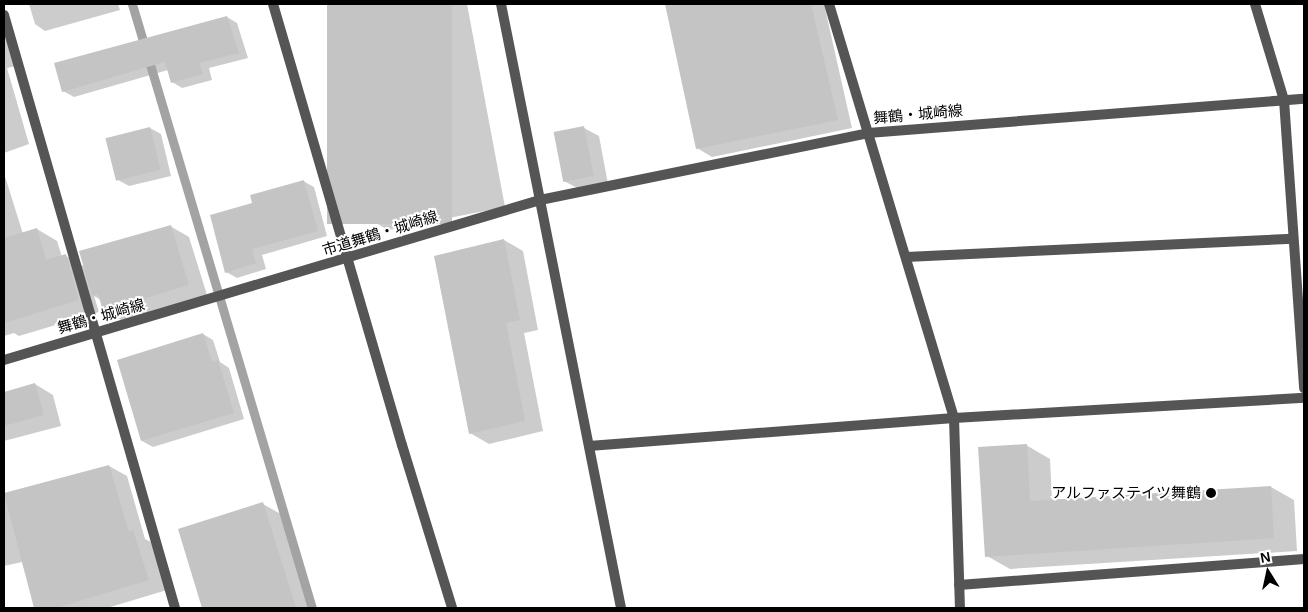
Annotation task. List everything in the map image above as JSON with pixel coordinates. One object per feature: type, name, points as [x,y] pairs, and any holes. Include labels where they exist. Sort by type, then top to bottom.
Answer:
[{"type":"street","points":[[273,4],[347,259],[452,608]]},
{"type":"street","points":[[501,4],[621,608]]},
{"type":"street","points":[[829,4],[954,418],[960,608]]},
{"type":"street","points":[[1255,4],[1284,100],[1294,239],[1300,255],[1304,388]]},
{"type":"street","points":[[4,15],[175,608]]},
{"type":"street","name":"舞鶴・城崎線","points":[[540,200],[868,133],[1304,99]]},
{"type":"street","name":"市道舞鶴・城崎線","points":[[206,300],[540,200]]},
{"type":"street","points":[[906,257],[1294,239]]},
{"type":"street","name":"舞鶴・城崎線","points":[[4,360],[206,300]]},
{"type":"street","points":[[589,446],[954,418],[1304,398]]},
{"type":"street","points":[[959,585],[1304,559]]},
{"type":"building","points":[[327,4],[452,4],[452,224],[327,224]]},
{"type":"building","points":[[665,4],[811,4],[838,120],[696,149]]},
{"type":"building","points":[[227,16],[239,53],[199,63],[203,74],[171,83],[165,62],[62,92],[54,63]]},
{"type":"building","points":[[584,126],[594,176],[563,182],[554,132]]},
{"type":"building","points":[[150,127],[161,170],[116,181],[105,138]]},
{"type":"building","points":[[304,180],[318,231],[252,249],[256,263],[225,273],[210,215],[252,203],[250,195]]},
{"type":"building","points":[[171,225],[189,285],[103,311],[98,294],[92,296],[79,251]]},
{"type":"building","points":[[37,228],[46,260],[66,254],[79,300],[4,323],[4,238]]},
{"type":"building","points":[[504,239],[520,320],[506,323],[525,421],[469,434],[434,256]]},
{"type":"building","points":[[203,333],[212,362],[218,360],[234,413],[141,441],[117,360]]},
{"type":"building","points":[[35,383],[44,415],[4,426],[4,392]]},
{"type":"building","name":"アルファステイツ舞鶴","points":[[1027,444],[1030,501],[1271,486],[1274,538],[985,557],[978,447]]},
{"type":"building","points":[[109,465],[129,532],[133,530],[149,580],[56,608],[34,608],[4,493]]},
{"type":"building","points":[[263,502],[296,608],[202,608],[178,529]]},
{"type":"waterway","points":[[132,4],[312,608]]},
{"type":"place","name":"アルファステイツ舞鶴","points":[[1211,493]]}]
